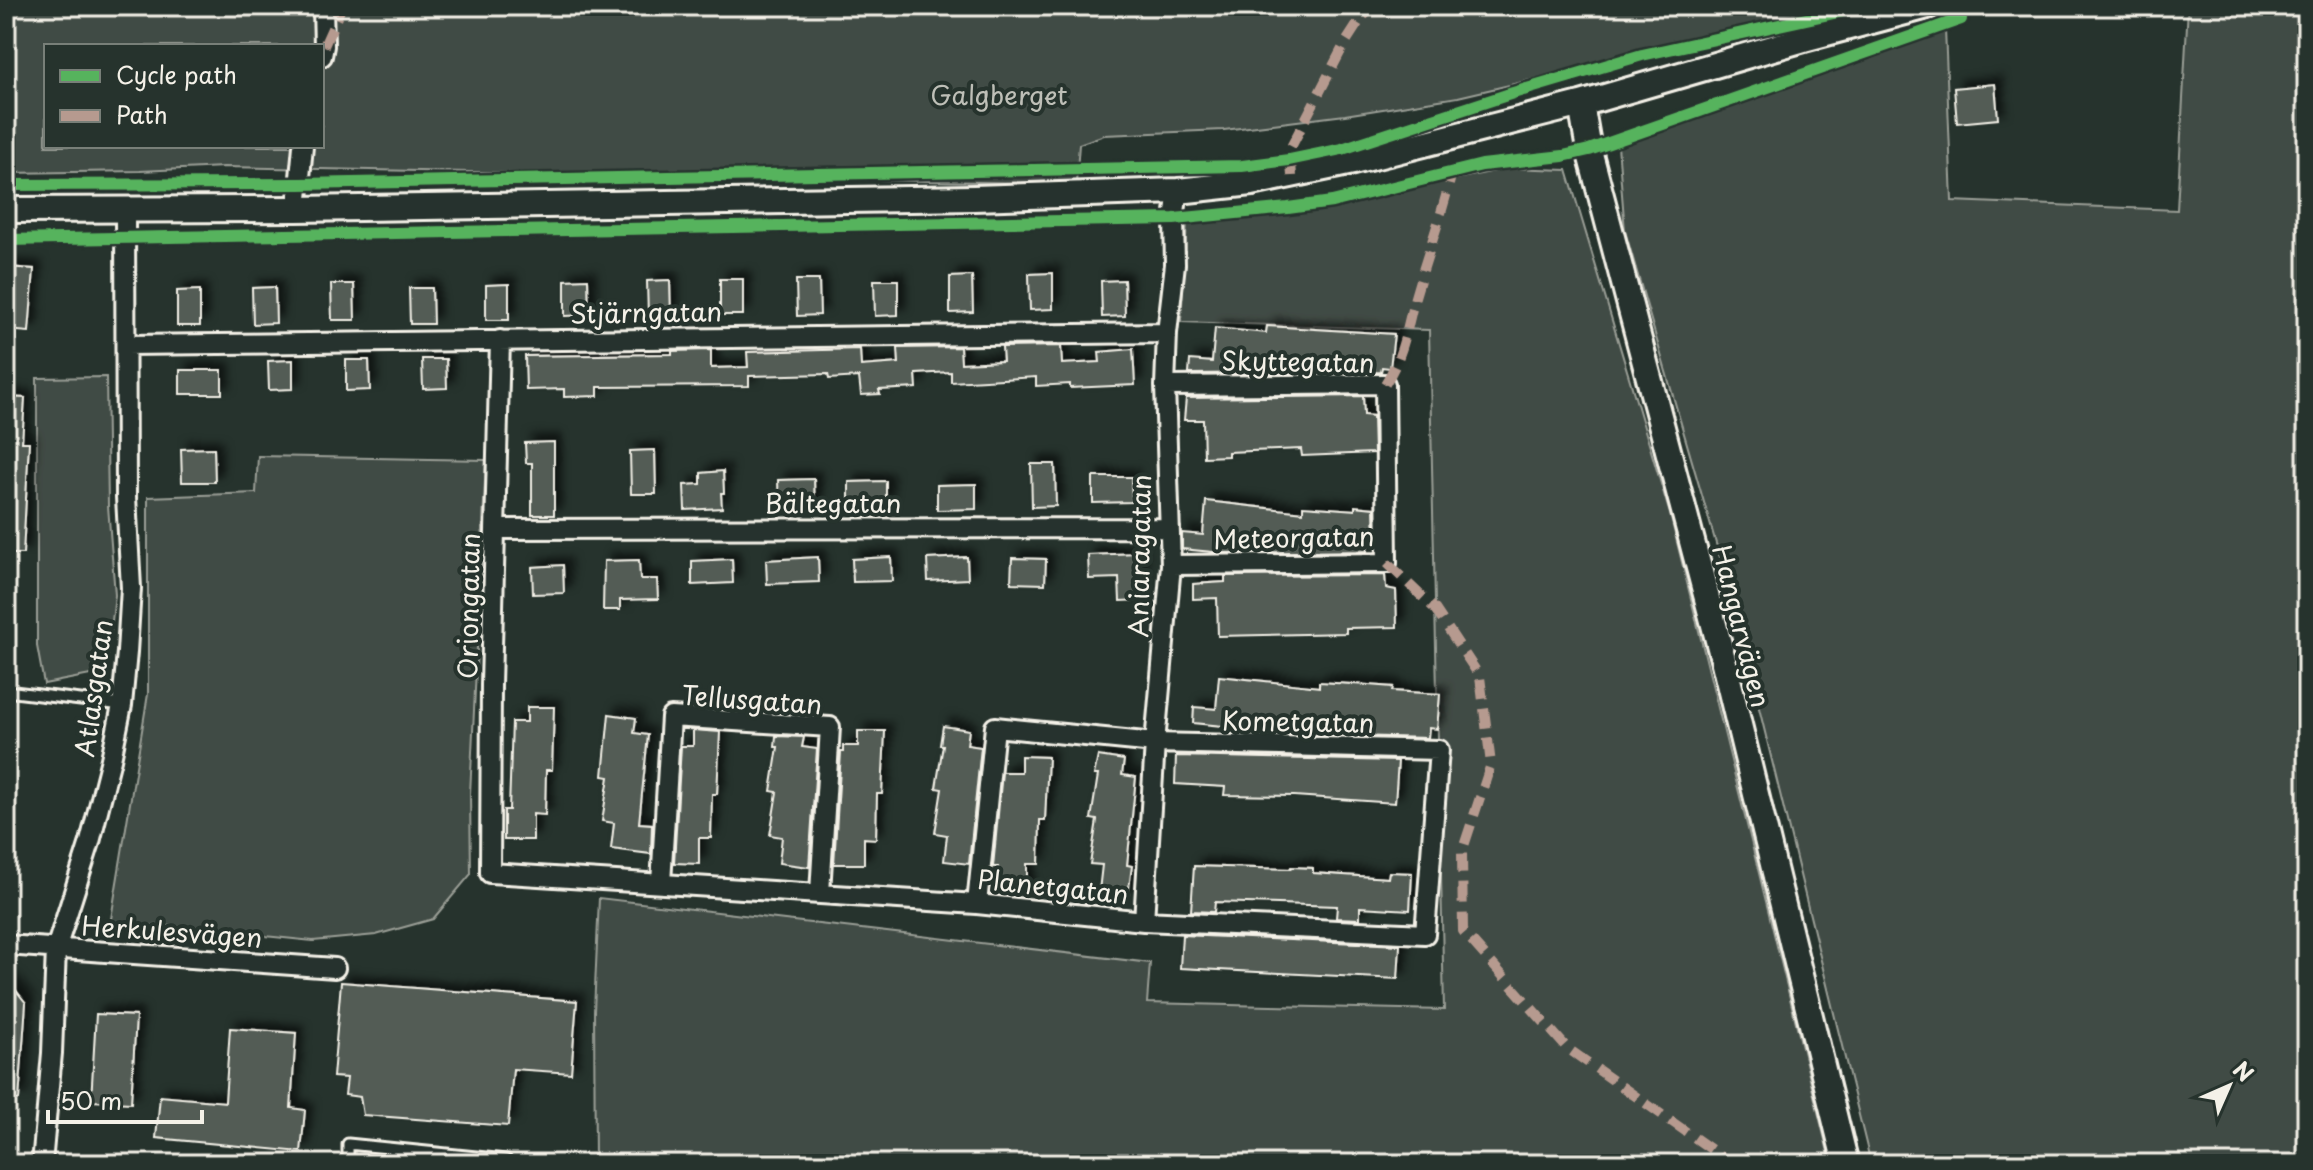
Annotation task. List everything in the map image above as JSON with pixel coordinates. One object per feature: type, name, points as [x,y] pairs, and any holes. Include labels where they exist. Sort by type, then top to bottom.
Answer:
[{"type":"main road","points":[[6,210],[297,209],[974,198],[1178,191],[1314,172],[1581,104],[1928,6]]},
{"type":"main road","name":"Hangarvägen","points":[[1581,104],[1589,150],[1720,648],[1846,1164]]},
{"type":"street","points":[[323,6],[324,44]]},
{"type":"street","points":[[297,209],[303,148]]},
{"type":"street","name":"Aniaragatan","points":[[1144,921],[1155,743],[1171,565],[1165,386],[1178,191]]},
{"type":"street","name":"Atlasgatan","points":[[42,1164],[52,1053],[56,949],[90,842],[122,705],[131,588],[126,497],[125,211]]},
{"type":"street","name":"Stjärngatan","points":[[126,345],[1167,333]]},
{"type":"street","name":"Oriongatan","points":[[490,873],[500,340]]},
{"type":"street","name":"Skyttegatan","points":[[1165,386],[1385,384],[1386,482]]},
{"type":"street","name":"Meteorgatan","points":[[1171,565],[1387,563],[1386,482]]},
{"type":"street","name":"Bältegatan","points":[[496,529],[1170,528]]},
{"type":"street","name":"Tellusgatan","points":[[661,883],[671,717],[830,727],[820,893]]},
{"type":"street","name":"Kometgatan","points":[[977,904],[995,727],[1155,743],[1439,750]]},
{"type":"street","name":"Planetgatan","points":[[490,873],[977,904],[1144,921],[1425,934],[1439,750]]},
{"type":"street","name":"Herkulesvägen","points":[[6,945],[335,968]]},
{"type":"lane","points":[[6,691],[122,705]]},
{"type":"lane","points":[[348,1164],[348,1144],[506,1160]]},
{"type":"green space","name":"Galgberget","points":[[6,6],[1846,6],[1458,97],[1224,130],[1104,135],[1079,144],[1076,184],[224,167],[6,173]]},
{"type":"green space","points":[[2188,6],[2307,6],[2307,1164],[1871,1164],[1733,602],[1625,231],[1618,145],[1945,29],[1952,201],[2177,210]]},
{"type":"green space","points":[[1510,168],[1567,170],[1670,514],[1831,1164],[595,1164],[594,1011],[599,898],[1150,963],[1147,1003],[1444,1010],[1429,330],[1181,322],[1187,221],[1309,209]]},
{"type":"green space","points":[[106,377],[108,506],[115,595],[106,672],[44,684],[37,646],[37,378]]},
{"type":"green space","points":[[258,456],[486,460],[470,794],[471,874],[433,919],[376,935],[313,941],[168,926],[110,925],[148,694],[148,497],[256,493]]},
{"type":"building","points":[[1995,84],[1998,119],[1957,123],[1954,88]]},
{"type":"building","points":[[6,267],[34,269],[29,332],[6,330]]},
{"type":"building","points":[[1053,273],[1053,309],[1030,310],[1029,274]]},
{"type":"building","points":[[972,276],[973,312],[950,313],[950,277]]},
{"type":"building","points":[[588,279],[589,315],[565,316],[565,280]]},
{"type":"building","points":[[720,279],[743,279],[743,315],[720,315]]},
{"type":"building","points":[[670,280],[671,316],[648,316],[647,281]]},
{"type":"building","points":[[796,280],[819,280],[820,315],[797,316]]},
{"type":"building","points":[[874,280],[898,280],[898,315],[875,316]]},
{"type":"building","points":[[1124,280],[1125,316],[1102,317],[1101,281]]},
{"type":"building","points":[[331,284],[354,284],[355,320],[332,320]]},
{"type":"building","points":[[509,284],[509,320],[486,320],[486,285]]},
{"type":"building","points":[[275,287],[276,323],[253,324],[252,288]]},
{"type":"building","points":[[409,288],[432,288],[433,324],[410,324]]},
{"type":"building","points":[[200,290],[200,326],[177,326],[177,291]]},
{"type":"building","points":[[1267,326],[1394,334],[1390,368],[1382,367],[1381,372],[1189,374],[1190,360],[1212,362],[1215,328],[1266,333]]},
{"type":"building","points":[[1061,346],[1062,364],[1100,362],[1099,352],[1133,349],[1135,385],[1036,386],[1036,377],[951,382],[951,372],[916,374],[917,388],[879,390],[880,394],[861,395],[859,377],[829,379],[828,374],[749,376],[749,386],[598,387],[598,396],[564,397],[564,389],[526,390],[525,356],[672,354],[672,351],[711,350],[711,368],[748,367],[747,352],[860,349],[861,366],[899,363],[898,348],[960,347],[961,363],[1003,361],[1002,347]]},
{"type":"building","points":[[422,359],[446,359],[447,388],[423,389]]},
{"type":"building","points":[[293,360],[293,389],[269,390],[268,361]]},
{"type":"building","points":[[346,360],[369,360],[370,390],[346,391]]},
{"type":"building","points":[[180,370],[222,370],[222,394],[180,394]]},
{"type":"building","points":[[1363,396],[1364,415],[1373,416],[1374,453],[1302,456],[1301,449],[1228,452],[1228,456],[1204,457],[1203,420],[1184,420],[1186,398]]},
{"type":"building","points":[[6,397],[25,398],[22,442],[29,442],[23,554],[6,554]]},
{"type":"building","points":[[554,442],[554,515],[532,515],[532,463],[526,463],[525,443]]},
{"type":"building","points":[[214,448],[215,482],[182,482],[181,449]]},
{"type":"building","points":[[655,450],[656,494],[631,494],[630,451]]},
{"type":"building","points":[[1031,464],[1055,464],[1056,506],[1032,507]]},
{"type":"building","points":[[723,471],[722,508],[685,510],[684,485],[701,484],[701,473]]},
{"type":"building","points":[[1093,477],[1131,477],[1132,502],[1093,503]]},
{"type":"building","points":[[814,479],[815,509],[779,510],[778,480]]},
{"type":"building","points":[[886,481],[886,503],[849,504],[849,482]]},
{"type":"building","points":[[976,484],[976,509],[937,510],[937,485]]},
{"type":"building","points":[[1206,501],[1303,512],[1303,506],[1355,510],[1355,506],[1374,508],[1375,542],[1368,542],[1367,551],[1223,553],[1182,549],[1182,533],[1203,535]]},
{"type":"building","points":[[1139,553],[1141,600],[1120,601],[1119,578],[1089,579],[1088,555]]},
{"type":"building","points":[[818,557],[819,582],[767,584],[766,560]]},
{"type":"building","points":[[891,557],[892,581],[853,582],[852,559]]},
{"type":"building","points":[[967,557],[968,579],[928,581],[927,559]]},
{"type":"building","points":[[1012,558],[1046,559],[1045,584],[1011,583]]},
{"type":"building","points":[[732,559],[733,583],[692,585],[692,561]]},
{"type":"building","points":[[639,560],[640,579],[657,579],[658,599],[620,600],[620,610],[603,610],[604,561]]},
{"type":"building","points":[[563,565],[564,593],[533,594],[532,567]]},
{"type":"building","points":[[1385,575],[1386,588],[1396,590],[1397,627],[1346,628],[1346,633],[1218,636],[1217,598],[1193,599],[1193,584],[1225,582],[1225,576]]},
{"type":"building","points":[[1219,676],[1319,687],[1319,682],[1393,687],[1392,691],[1440,694],[1437,729],[1429,728],[1428,738],[1241,733],[1242,728],[1193,723],[1194,707],[1216,709]]},
{"type":"building","points":[[527,707],[554,707],[552,770],[546,770],[545,815],[533,814],[533,840],[504,840],[504,810],[509,810],[512,722],[527,722]]},
{"type":"building","points":[[609,714],[636,718],[634,733],[648,735],[639,823],[652,824],[651,854],[611,849],[614,823],[602,821],[609,777],[603,776]]},
{"type":"building","points":[[943,726],[969,730],[967,745],[981,747],[969,864],[944,861],[947,835],[935,833],[942,789],[936,788]]},
{"type":"building","points":[[693,730],[720,732],[717,794],[712,794],[711,838],[699,838],[699,864],[674,863],[681,746],[693,746]]},
{"type":"building","points":[[858,731],[885,731],[882,794],[877,794],[876,839],[864,838],[864,864],[834,864],[841,752],[843,746],[858,746]]},
{"type":"building","points":[[776,736],[804,737],[802,747],[817,749],[809,867],[779,863],[782,837],[770,835],[777,792],[771,791],[778,747],[775,747]]},
{"type":"building","points":[[1021,756],[1048,757],[1045,820],[1040,820],[1039,864],[1027,864],[1027,890],[997,890],[998,867],[993,867],[1002,772],[1021,772]]},
{"type":"building","points":[[1098,756],[1124,760],[1122,775],[1136,777],[1127,865],[1132,866],[1128,895],[1099,891],[1102,865],[1090,864],[1097,820],[1091,819]]},
{"type":"building","points":[[1176,756],[1398,761],[1395,803],[1224,795],[1225,787],[1175,784]]},
{"type":"building","points":[[1194,866],[1313,868],[1313,873],[1388,878],[1389,872],[1412,873],[1410,910],[1360,907],[1360,919],[1336,918],[1337,906],[1215,902],[1214,912],[1191,911]]},
{"type":"building","points":[[1182,935],[1400,945],[1398,979],[1180,968]]},
{"type":"building","points":[[6,978],[26,1003],[19,1100],[6,1099]]},
{"type":"building","points":[[341,982],[577,1001],[571,1073],[513,1069],[508,1126],[363,1115],[360,1097],[345,1095],[347,1078],[333,1077]]},
{"type":"building","points":[[96,1014],[136,1016],[131,1103],[91,1101]]},
{"type":"building","points":[[230,1028],[296,1033],[291,1108],[305,1110],[301,1152],[156,1138],[160,1096],[225,1102]]},
{"type":"marked path","points":[[324,46],[342,6]]},
{"type":"marked path","points":[[1292,176],[1290,149],[1344,45],[1362,17],[1382,6]]},
{"type":"marked path","points":[[1385,384],[1404,342],[1452,172]]},
{"type":"marked path","points":[[1387,563],[1435,609],[1480,677],[1491,764],[1462,852],[1463,931],[1567,1048],[1732,1164]]},
{"type":"cycle path","points":[[6,185],[300,184],[1242,166],[1342,149],[1642,55],[1866,6]]},
{"type":"cycle path","points":[[6,240],[1174,219],[1288,208],[1332,202],[1482,165],[1589,150],[1961,19],[1958,6]]}]
